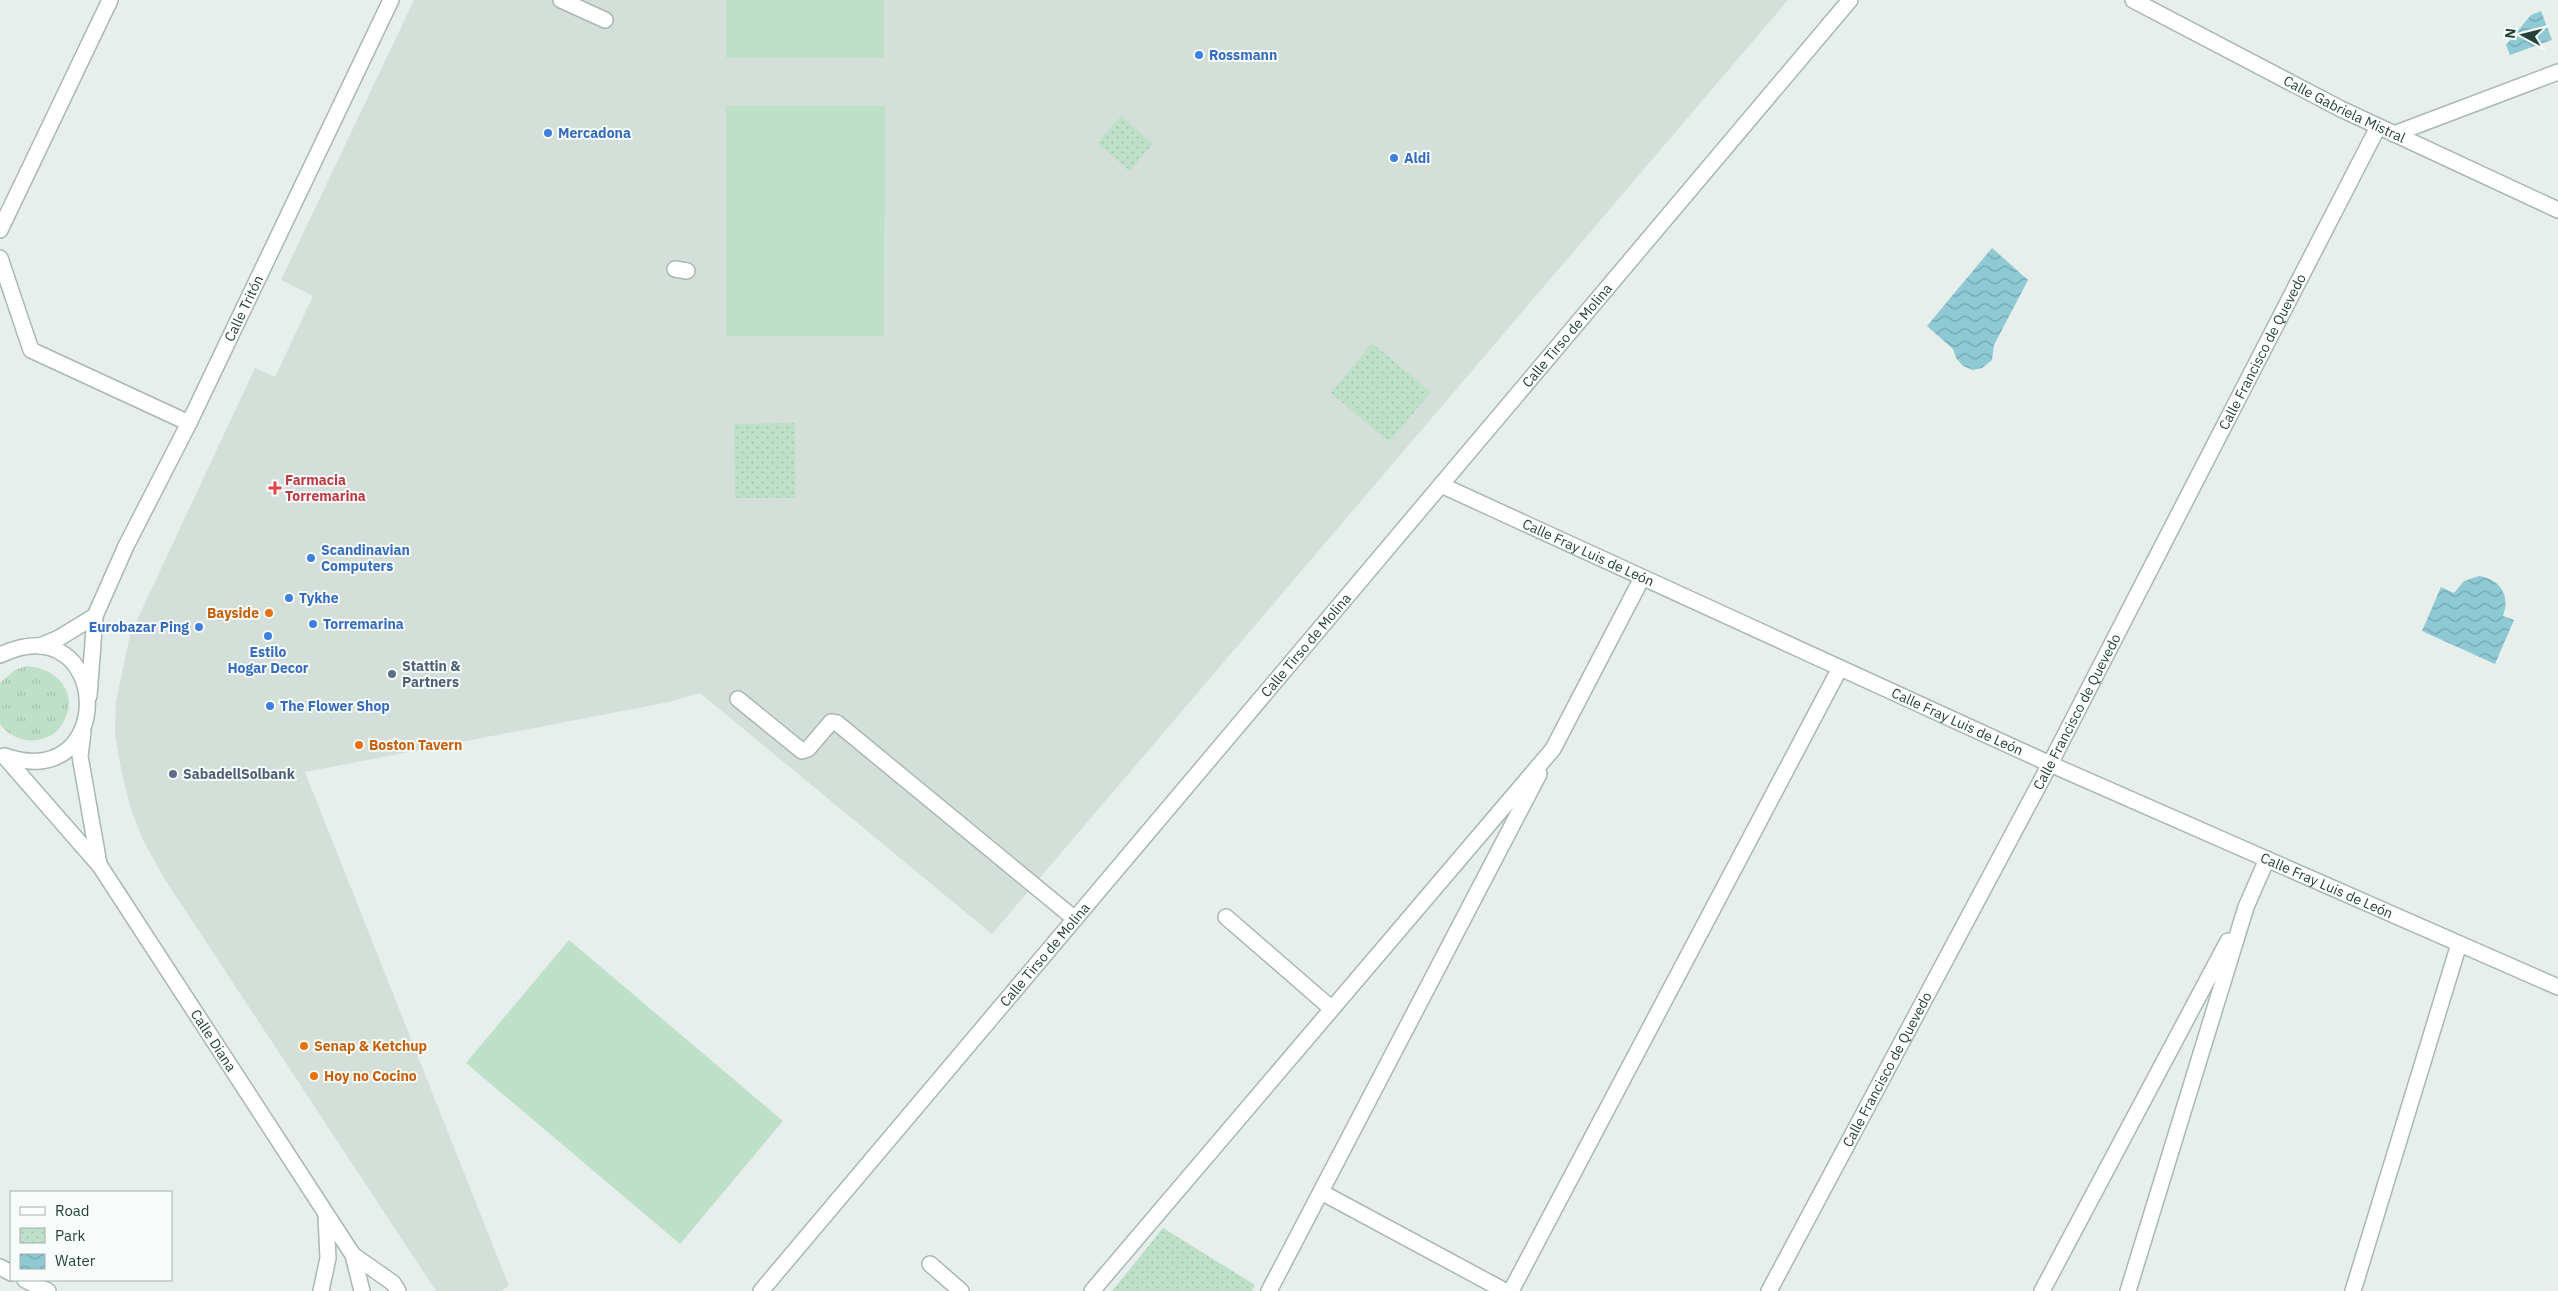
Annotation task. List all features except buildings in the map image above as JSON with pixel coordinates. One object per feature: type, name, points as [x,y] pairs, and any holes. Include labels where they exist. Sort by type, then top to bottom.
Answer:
[{"type":"street","points":[[0,230],[110,0]]},
{"type":"street","name":"Calle Tritón","points":[[84,729],[89,713],[88,696],[96,616],[126,546],[190,423],[391,0]]},
{"type":"street","points":[[561,0],[605,20]]},
{"type":"street","name":"Calle Tirso de Molina","points":[[761,1291],[1850,0]]},
{"type":"street","name":"Calle Gabriela Mistral","points":[[2133,0],[2378,127],[2558,210]]},
{"type":"street","points":[[2394,134],[2558,72]]},
{"type":"street","name":"Calle Francisco de Quevedo","points":[[1768,1291],[2050,764],[2378,127]]},
{"type":"street","points":[[0,258],[31,350],[190,423]]},
{"type":"street","name":"Calle Fray Luis de León","points":[[1441,485],[2050,764],[2558,987]]},
{"type":"street","points":[[1269,1291],[1642,578]]},
{"type":"street","points":[[0,655],[16,648],[40,646],[60,638],[96,616]]},
{"type":"street","points":[[0,641],[16,648]]},
{"type":"street","points":[[40,646],[58,652],[73,662],[84,678],[88,696]]},
{"type":"street","points":[[1511,1291],[1840,668]]},
{"type":"street","points":[[738,699],[802,751],[808,749],[829,724],[837,723],[1075,919]]},
{"type":"street","points":[[2,754],[22,762],[40,762],[58,756],[73,744],[84,729]]},
{"type":"street","name":"Calle Diana","points":[[84,729],[80,756],[100,866]]},
{"type":"street","points":[[1092,1291],[1553,748]]},
{"type":"street","name":"Calle Diana","points":[[2,754],[100,866],[353,1255],[362,1291]]},
{"type":"street","points":[[2042,1291],[2246,907],[2267,859]]},
{"type":"street","points":[[2128,1291],[2246,907]]},
{"type":"street","points":[[1226,917],[1332,1009]]},
{"type":"street","points":[[2353,1291],[2459,944]]},
{"type":"street","points":[[1321,1192],[1506,1291]]},
{"type":"street","points":[[321,1291],[328,1258],[326,1214]]},
{"type":"street","name":"Calle Diana","points":[[353,1255],[393,1283],[398,1291]]},
{"type":"street","points":[[930,1264],[961,1291]]},
{"type":"street","points":[[27,1281],[48,1291]]},
{"type":"shaded area","points":[[414,0],[1788,0],[992,934],[700,693],[669,702],[305,772],[509,1286],[501,1291],[436,1291],[164,878],[144,842],[131,810],[115,735],[116,701],[130,635],[255,368],[275,377],[313,296],[281,280]]},
{"type":"green space","points":[[726,0],[884,0],[884,58],[726,58]]},
{"type":"green space","points":[[726,106],[885,106],[884,336],[726,336]]},
{"type":"green space","points":[[1121,116],[1153,144],[1130,171],[1097,143]]},
{"type":"green space","points":[[1372,343],[1431,392],[1389,442],[1331,393]]},
{"type":"green space","points":[[795,423],[796,498],[735,498],[734,424]]},
{"type":"green space","points":[[26,666],[37,667],[55,676],[67,691],[69,700],[64,721],[51,736],[42,739],[23,740],[14,736],[0,724],[0,683],[15,670]]},
{"type":"green space","points":[[569,940],[783,1121],[680,1244],[466,1063]]},
{"type":"green space","points":[[1163,1228],[1255,1285],[1252,1291],[1112,1291]]},
{"type":"water","points":[[2541,11],[2552,40],[2510,55],[2506,45],[2531,15]]},
{"type":"water","points":[[1992,248],[2028,280],[1994,345],[1992,360],[1982,368],[1973,370],[1963,366],[1956,358],[1953,349],[1927,326]]},
{"type":"water","points":[[2479,576],[2493,581],[2502,590],[2506,602],[2503,616],[2514,620],[2495,664],[2422,631],[2441,587],[2454,593],[2464,581]]},
{"type":"place","name":"Rossmann","points":[[1199,55]]},
{"type":"place","name":"Mercadona","points":[[548,133]]},
{"type":"place","name":"Aldi","points":[[1394,158]]},
{"type":"place","name":"Farmacia Torremarina","points":[[275,488]]},
{"type":"place","name":"Scandinavian Computers","points":[[311,558]]},
{"type":"place","name":"Tykhe","points":[[289,598]]},
{"type":"place","name":"Bayside","points":[[269,613]]},
{"type":"place","name":"Torremarina","points":[[313,624]]},
{"type":"place","name":"Eurobazar Ping","points":[[199,627]]},
{"type":"place","name":"Estilo Hogar Decor","points":[[268,636]]},
{"type":"place","name":"Stattin & Partners","points":[[392,674]]},
{"type":"place","name":"The Flower Shop","points":[[270,706]]},
{"type":"place","name":"Boston Tavern","points":[[359,745]]},
{"type":"place","name":"SabadellSolbank","points":[[173,774]]},
{"type":"place","name":"Senap & Ketchup","points":[[304,1046]]},
{"type":"place","name":"Hoy no Cocino","points":[[314,1076]]}]
